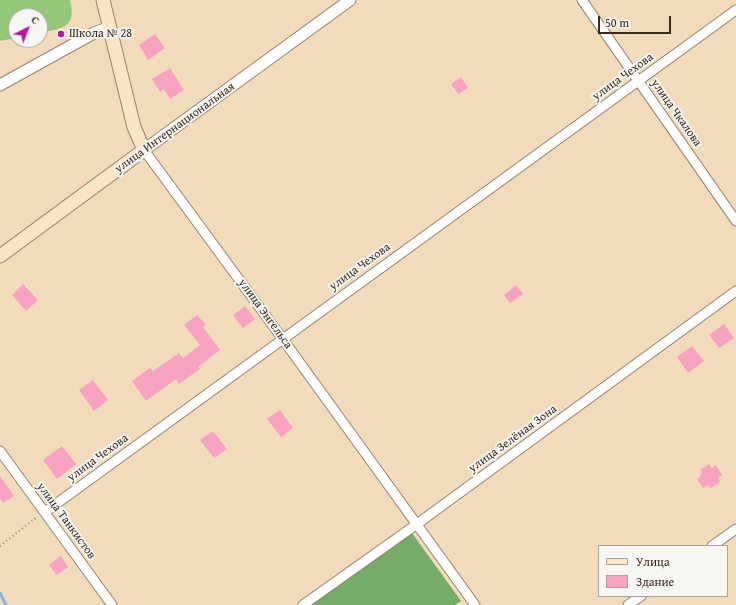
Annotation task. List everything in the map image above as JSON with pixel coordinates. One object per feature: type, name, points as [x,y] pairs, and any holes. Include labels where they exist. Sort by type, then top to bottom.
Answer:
[{"type":"main road","name":"улица Энгельса","points":[[103,0],[134,127],[144,150]]},
{"type":"main road","name":"улица Интернациональная","points":[[0,256],[144,150]]},
{"type":"street","name":"улица Интернациональная","points":[[144,150],[350,0]]},
{"type":"street","name":"улица Чкалова","points":[[582,0],[736,221]]},
{"type":"street","name":"улица Чехова","points":[[45,512],[282,338],[736,10]]},
{"type":"street","points":[[0,85],[94,33],[110,27]]},
{"type":"street","name":"улица Энгельса","points":[[144,150],[475,605]]},
{"type":"street","name":"улица Зелёная Зона","points":[[303,605],[417,524],[736,291]]},
{"type":"street","name":"улица Танкистов","points":[[0,451],[112,605]]},
{"type":"street","points":[[713,545],[736,529]]},
{"type":"street","points":[[628,605],[640,597]]},
{"type":"path","points":[[0,546],[45,512]]},
{"type":"green space","points":[[0,0],[70,0],[72,9],[69,21],[61,28],[48,31],[48,8],[8,8],[8,40],[0,41]]},
{"type":"green space","points":[[412,533],[461,601],[455,605],[311,605]]},
{"type":"building","points":[[155,34],[165,48],[148,60],[139,45]]},
{"type":"building","points":[[170,68],[184,90],[170,99],[164,89],[160,92],[152,79]]},
{"type":"building","points":[[461,77],[468,88],[458,94],[451,84]]},
{"type":"building","points":[[23,284],[38,300],[26,311],[12,295]]},
{"type":"building","points":[[516,285],[523,294],[510,303],[504,295]]},
{"type":"building","points":[[245,306],[255,319],[243,328],[233,315]]},
{"type":"building","points":[[197,315],[206,325],[203,327],[220,350],[198,367],[200,369],[179,384],[176,379],[146,401],[132,381],[150,368],[153,371],[179,353],[183,358],[200,345],[184,325]]},
{"type":"building","points":[[724,324],[734,338],[719,348],[709,335]]},
{"type":"building","points":[[692,346],[704,361],[688,373],[677,357]]},
{"type":"building","points":[[93,380],[108,400],[94,411],[79,390]]},
{"type":"building","points":[[280,410],[293,428],[281,437],[267,419]]},
{"type":"building","points":[[213,431],[227,449],[214,458],[200,440]]},
{"type":"building","points":[[62,446],[76,464],[57,479],[43,460]]},
{"type":"building","points":[[709,464],[712,468],[716,465],[722,475],[718,478],[720,482],[711,488],[708,485],[703,488],[697,479],[702,473],[700,470]]},
{"type":"building","points":[[0,476],[14,496],[3,503],[0,499]]},
{"type":"building","points":[[61,556],[68,567],[57,575],[49,565]]},
{"type":"waterway","points":[[0,593],[6,605]]},
{"type":"place","name":"Школа № 28","points":[[61,34]]}]
